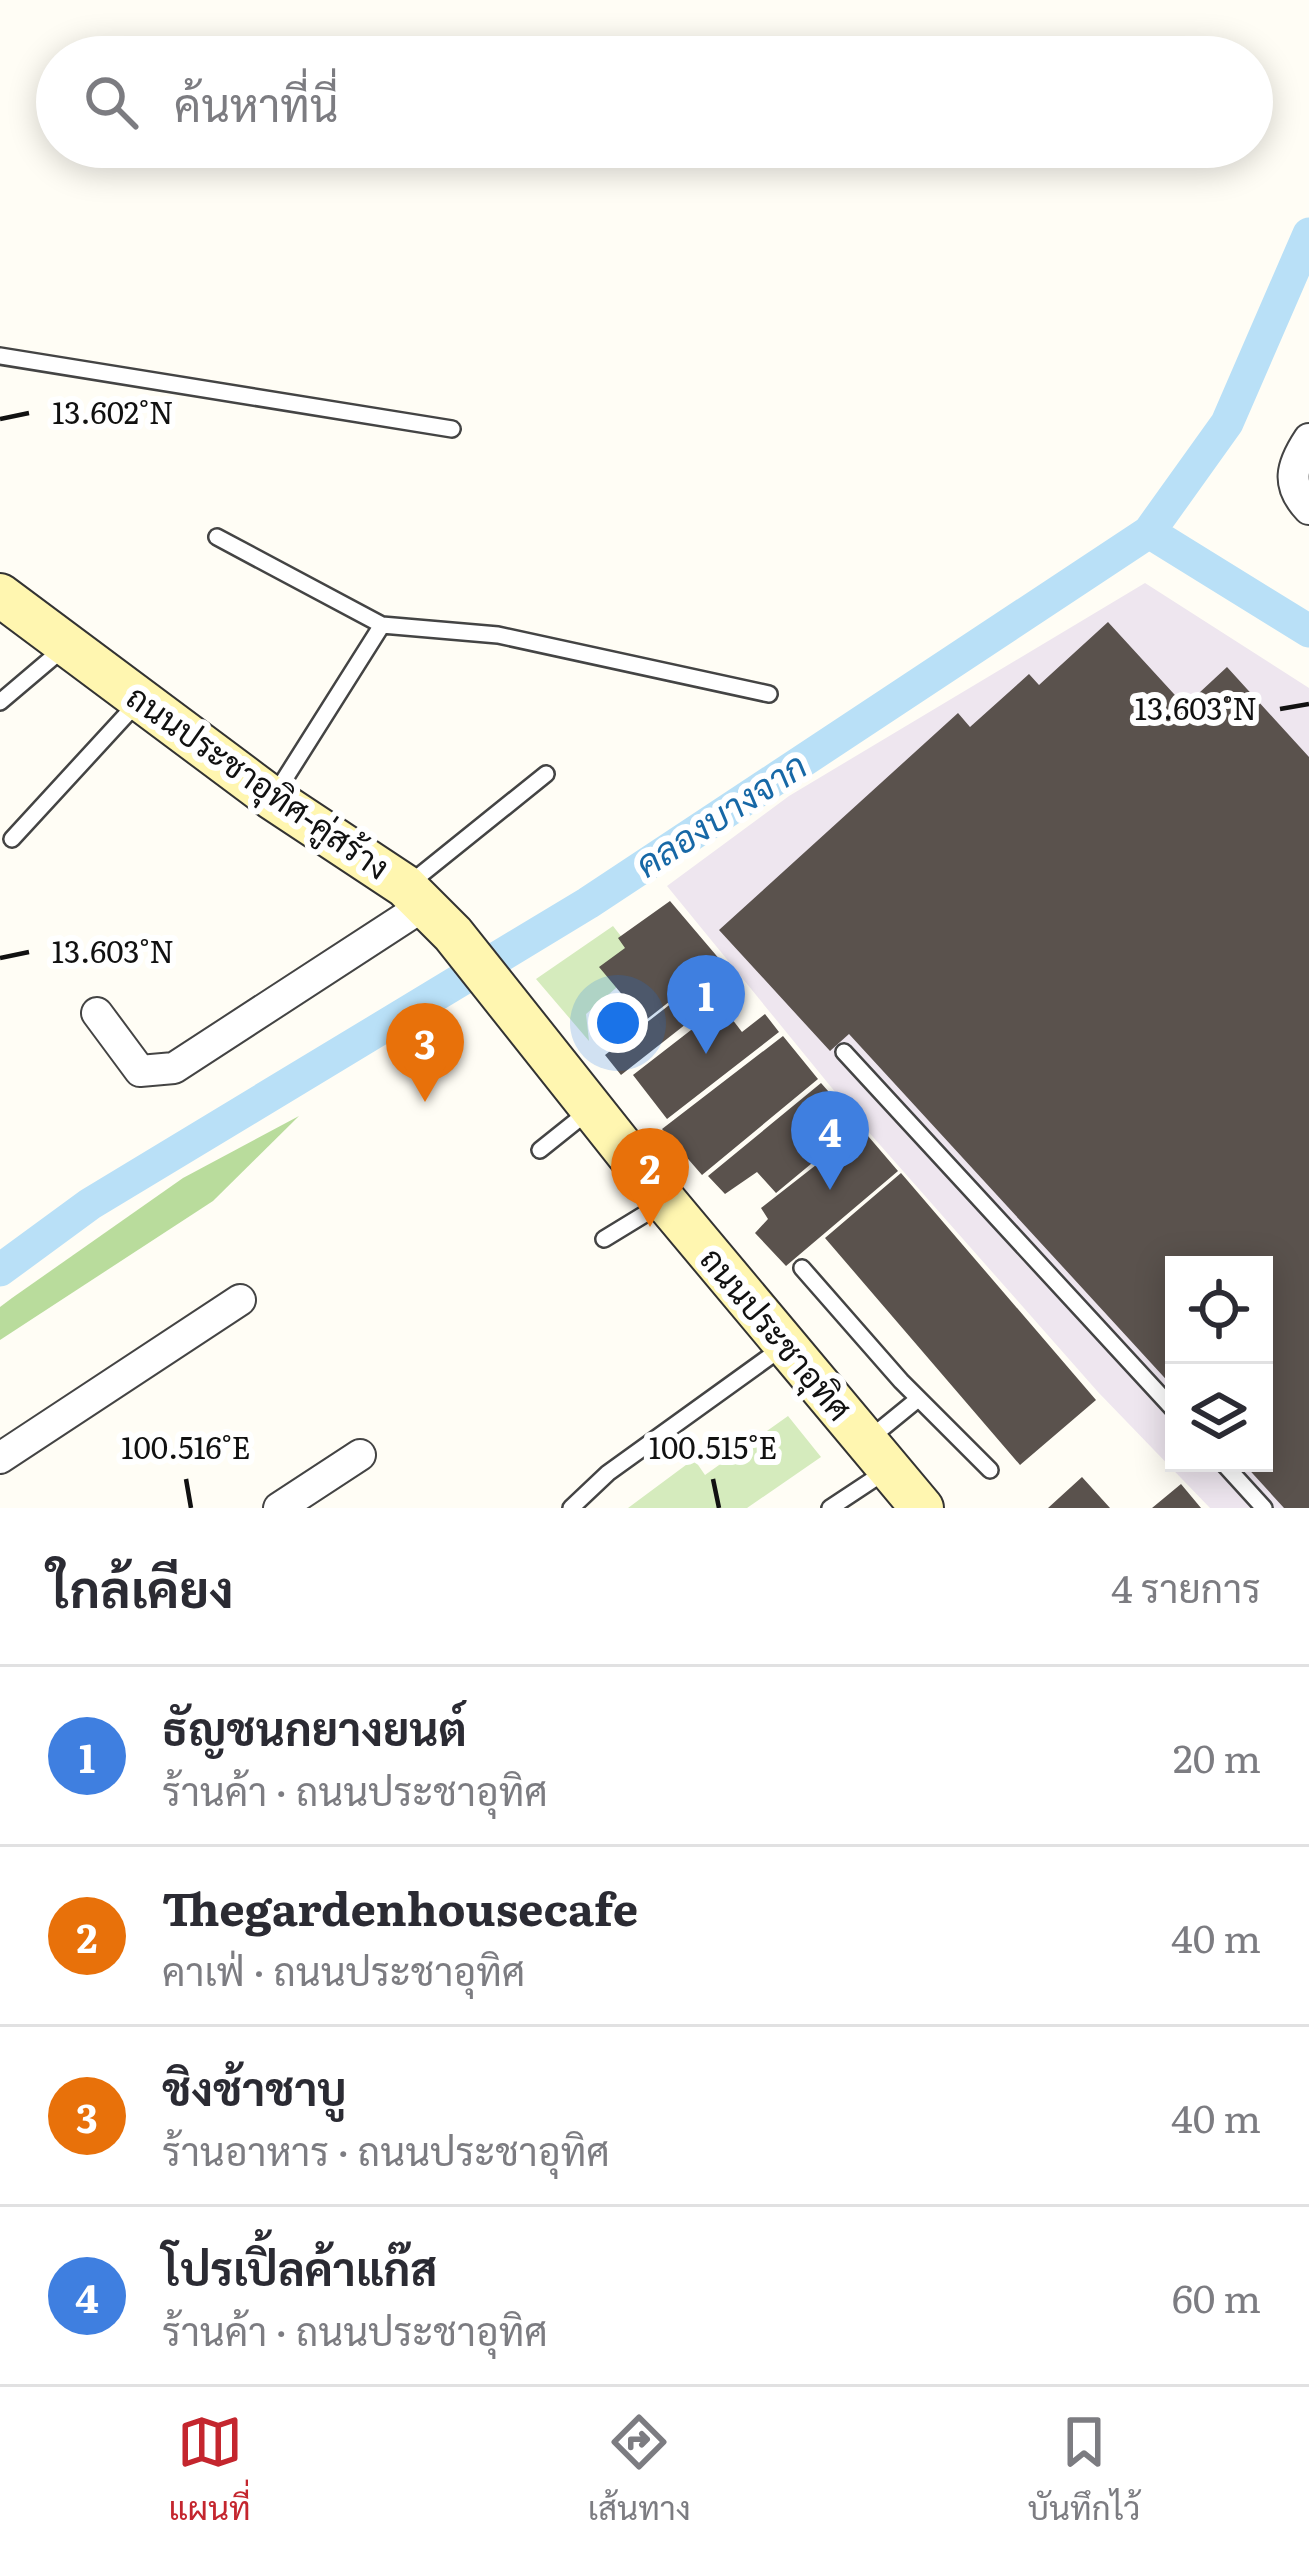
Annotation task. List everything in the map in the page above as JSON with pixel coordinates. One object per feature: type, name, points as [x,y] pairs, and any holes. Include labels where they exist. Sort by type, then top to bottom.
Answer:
[{"type":"main road","name":"ถนนประชาอุทิศ-คู่สร้าง","points":[[0,595],[427,909],[497,990]]},
{"type":"main road","name":"ถนนประชาอุทิศ","points":[[497,990],[665,1202],[922,1508]]},
{"type":"street","points":[[1309,439],[1292,472],[1294,493],[1309,509]]},
{"type":"street","points":[[97,1013],[140,1070],[174,1068],[427,909]]},
{"type":"street","points":[[0,1458],[240,1300]]},
{"type":"street","points":[[278,1508],[360,1455]]},
{"type":"lane","points":[[0,356],[452,429]]},
{"type":"lane","points":[[217,538],[382,625],[498,635],[769,694]]},
{"type":"lane","points":[[272,798],[382,625]]},
{"type":"lane","points":[[0,702],[67,645]]},
{"type":"lane","points":[[12,839],[140,700]]},
{"type":"lane","points":[[427,909],[547,774]]},
{"type":"lane","points":[[844,1052],[1165,1400]]},
{"type":"lane","points":[[540,1150],[592,1108]]},
{"type":"lane","points":[[604,1239],[665,1202]]},
{"type":"lane","points":[[802,1268],[918,1399],[990,1470]]},
{"type":"lane","points":[[570,1508],[608,1473],[784,1346]]},
{"type":"lane","points":[[830,1508],[877,1456],[918,1399]]},
{"type":"lane","points":[[1230,1472],[1264,1508]]},
{"type":"shaded area","points":[[1145,583],[1309,688],[1309,1508],[1210,1508],[1175,1472],[1273,1472],[1273,1256],[1165,1256],[1165,1461],[858,1120],[667,886],[789,796]]},
{"type":"green space","points":[[613,926],[631,949],[616,988],[586,1014],[589,1041],[536,979]]},
{"type":"green space","points":[[299,1116],[213,1201],[0,1340],[0,1307],[12,1298],[183,1178]]},
{"type":"green space","points":[[788,1416],[821,1457],[747,1508],[628,1508],[694,1459],[705,1475]]},
{"type":"building","points":[[1108,622],[1185,706],[1227,667],[1309,757],[1309,1508],[1284,1508],[1251,1472],[1273,1472],[1273,1256],[1165,1256],[1165,1378],[849,1034],[830,1051],[719,930],[958,713],[970,727],[1029,674],[1039,685]]},
{"type":"building","points":[[670,901],[721,961],[632,1031],[615,1011],[625,998],[599,967],[625,948],[618,938]]},
{"type":"building","points":[[722,964],[737,984],[621,1075],[605,1055]]},
{"type":"building","points":[[722,1006],[742,1032],[765,1014],[779,1032],[667,1119],[633,1075]]},
{"type":"building","points":[[783,1036],[818,1079],[702,1175],[662,1129]]},
{"type":"building","points":[[821,1083],[858,1125],[776,1193],[757,1172],[725,1194],[708,1176]]},
{"type":"building","points":[[862,1129],[898,1171],[786,1266],[755,1233],[768,1219],[761,1208]]},
{"type":"building","points":[[901,1173],[1096,1400],[1020,1465],[825,1238]]},
{"type":"building","points":[[1082,1477],[1110,1508],[1048,1508]]},
{"type":"building","points":[[1181,1484],[1201,1508],[1152,1508]]},
{"type":"waterway","name":"คลองบางจาก","points":[[0,1270],[90,1204],[588,903],[1149,532],[1227,423],[1309,234]]},
{"type":"waterway","points":[[1149,532],[1309,631]]},
{"type":"place","name":"ธัญชนกยางยนต์","points":[[706,1054]]},
{"type":"place","name":"ชิงช้าชาบู","points":[[425,1102]]},
{"type":"place","name":"โปรเปิ้ลค้าแก๊ส","points":[[830,1190]]},
{"type":"place","name":"Thegardenhousecafe","points":[[650,1227]]}]
